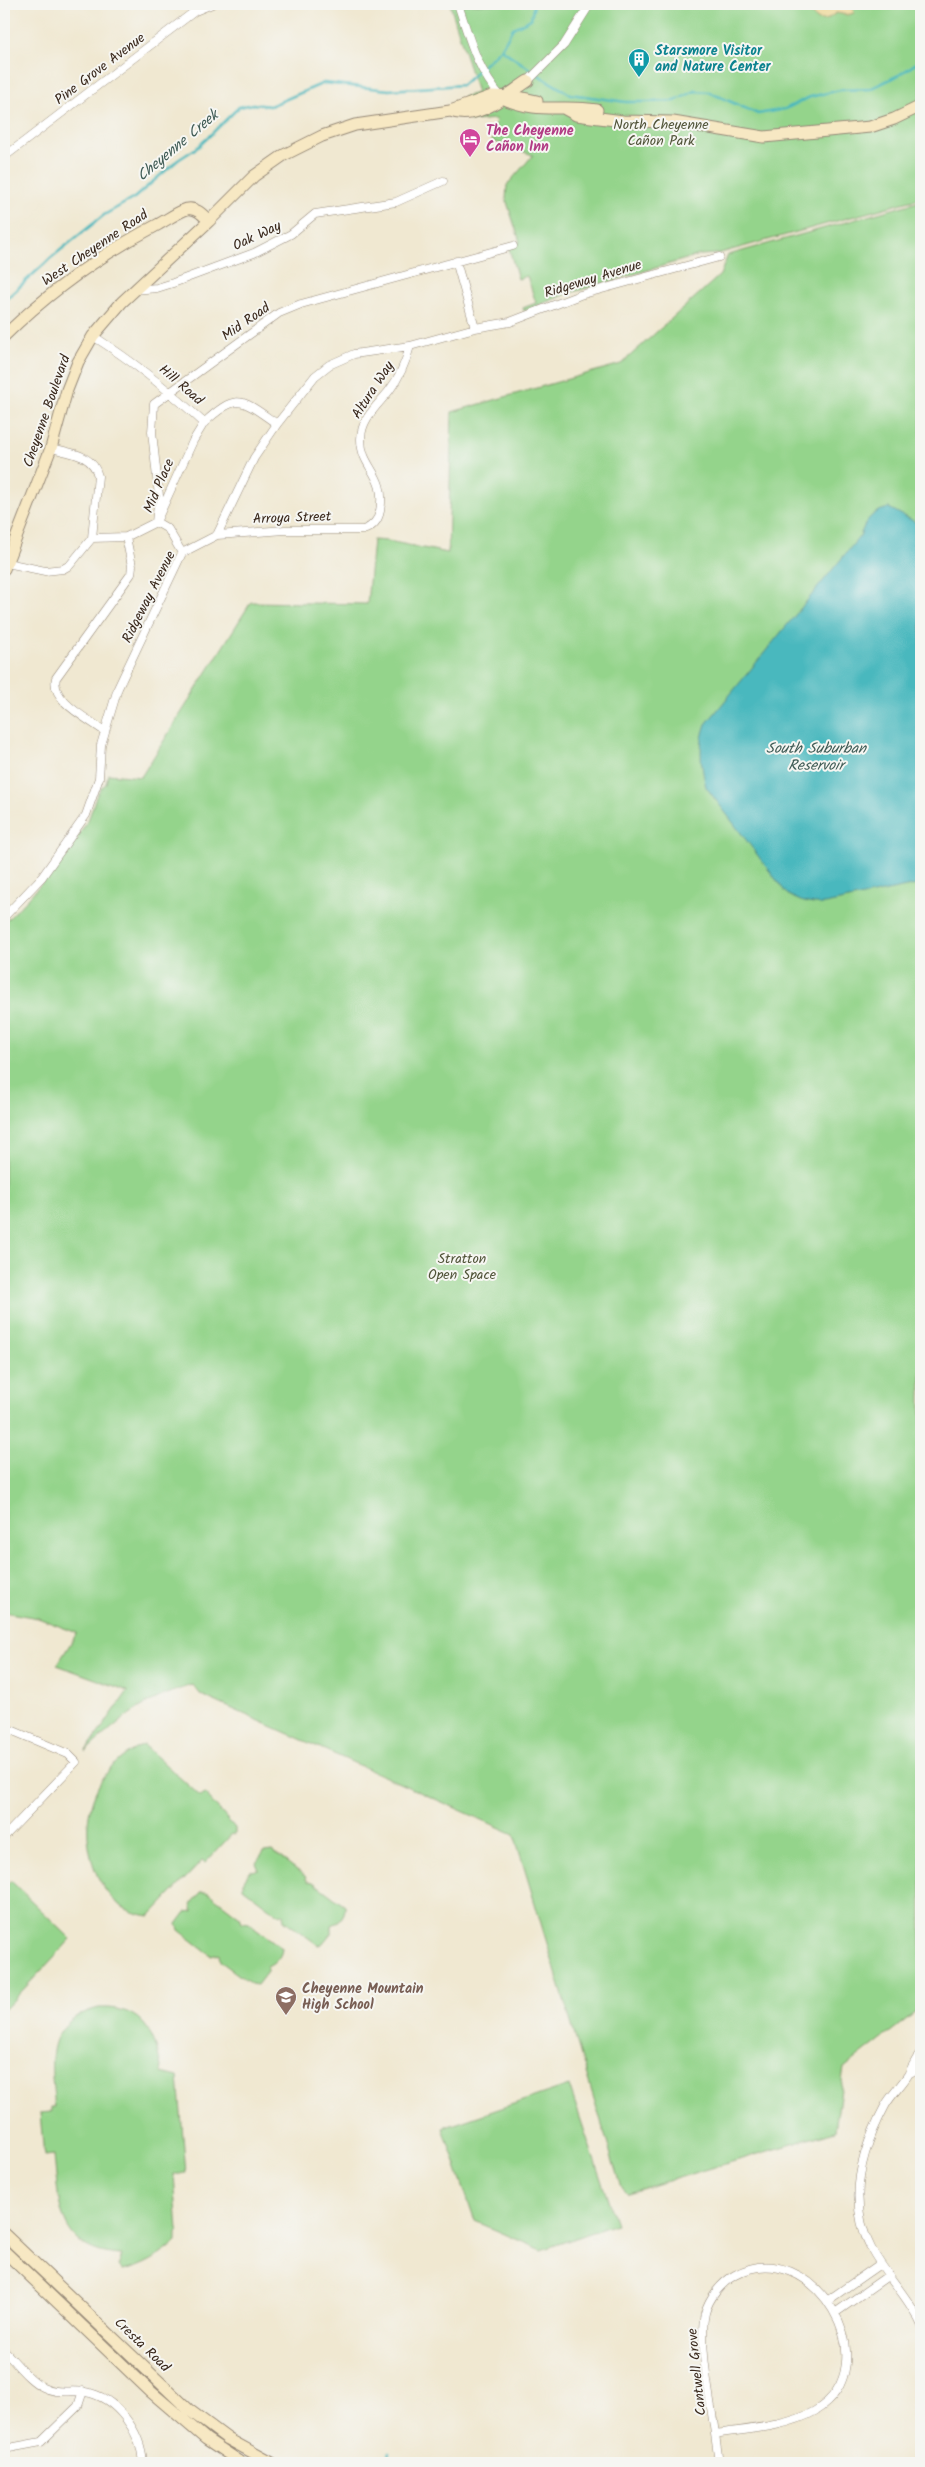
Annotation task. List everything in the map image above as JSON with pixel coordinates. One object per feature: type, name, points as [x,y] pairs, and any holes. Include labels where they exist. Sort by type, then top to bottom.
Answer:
[{"type":"street","name":"Pine Grove Avenue","points":[[4,157],[195,11],[212,4]]},
{"type":"street","points":[[458,4],[476,59],[487,80],[502,98]]},
{"type":"street","points":[[502,98],[530,78],[564,45],[590,4]]},
{"type":"street","points":[[502,98],[519,97],[553,104],[561,109],[575,107],[626,115],[642,120],[775,136],[870,127],[894,119],[921,106]]},
{"type":"street","name":"Cheyenne Boulevard","points":[[5,566],[51,448],[72,376],[93,336],[134,290],[209,221],[254,176],[289,152],[340,130],[378,120],[455,113],[493,106],[502,98]]},
{"type":"street","name":"Oak Way","points":[[134,290],[157,288],[254,253],[291,234],[314,214],[396,202],[443,182]]},
{"type":"street","name":"West Cheyenne Road","points":[[4,336],[68,282],[153,227],[187,209],[198,210],[209,221]]},
{"type":"street","name":"Mid Road","points":[[156,522],[159,496],[152,432],[153,412],[154,404],[170,391],[291,307],[513,246]]},
{"type":"street","name":"Ridgeway Avenue","points":[[4,917],[42,877],[86,814],[99,778],[104,731],[118,688],[182,554],[217,535],[245,475],[277,424],[307,385],[329,365],[354,354],[410,346],[475,328],[510,322],[580,295],[720,257]]},
{"type":"street","points":[[456,261],[475,328]]},
{"type":"street","name":"Hill Road","points":[[93,336],[132,360],[204,422],[221,406],[236,402],[252,407],[277,424]]},
{"type":"street","name":"Altura Way","points":[[368,528],[375,524],[379,516],[382,492],[363,451],[361,443],[362,428],[371,412],[394,384],[407,358],[410,346]]},
{"type":"street","name":"Mid Place","points":[[182,554],[168,529],[156,522],[193,441],[204,422]]},
{"type":"street","points":[[5,566],[45,571],[63,569],[76,559],[92,538],[98,476],[96,468],[86,458],[51,448]]},
{"type":"street","points":[[92,538],[126,536],[156,522]]},
{"type":"street","name":"Arroya Street","points":[[217,535],[368,528]]},
{"type":"street","points":[[104,731],[59,696],[55,684],[56,678],[131,574],[132,566],[126,536]]},
{"type":"street","points":[[4,1727],[68,1754],[76,1762],[4,1837]]},
{"type":"street","points":[[921,2053],[912,2062],[909,2074],[886,2105],[867,2145],[861,2163],[858,2197],[864,2232],[880,2264],[913,2308],[921,2324]]},
{"type":"street","points":[[909,2074],[921,2069]]},
{"type":"street","name":"Cresta Road","points":[[4,2234],[189,2410],[228,2439],[272,2463]]},
{"type":"street","name":"Cresta Road","points":[[4,2251],[150,2391],[206,2439],[242,2463]]},
{"type":"street","points":[[827,2301],[880,2264]]},
{"type":"street","name":"Cantwell Grove","points":[[716,2434],[795,2419],[813,2412],[830,2399],[841,2382],[847,2352],[844,2333],[827,2301],[804,2276],[776,2267],[763,2267],[739,2273],[719,2289],[706,2311],[702,2334],[719,2463]]},
{"type":"street","points":[[835,2313],[889,2275]]},
{"type":"street","points":[[4,2351],[43,2388],[82,2392],[104,2397],[130,2425],[136,2435],[143,2463]]},
{"type":"street","points":[[4,2449],[40,2442],[78,2406],[82,2392]]},
{"type":"green space","name":"North Cheyenne Cañon Park","points":[[450,4],[921,4],[921,198],[717,254],[700,255],[566,294],[524,311],[523,308],[536,303],[527,276],[518,279],[508,245],[520,242],[506,199],[507,185],[533,155],[492,141],[496,119],[470,121],[463,97],[477,93]]},
{"type":"green space","name":"Stratton Open Space","points":[[921,201],[921,2008],[844,2068],[835,2131],[628,2193],[620,2185],[514,1834],[201,1695],[193,1685],[160,1697],[134,1711],[85,1752],[128,1691],[57,1665],[77,1633],[38,1618],[4,1612],[4,923],[48,876],[68,851],[86,824],[96,796],[106,784],[108,774],[141,777],[251,602],[367,604],[373,540],[388,541],[448,553],[452,412],[621,364],[720,275],[728,255]]},
{"type":"green space","points":[[144,1745],[200,1796],[205,1794],[235,1828],[235,1834],[232,1834],[205,1863],[202,1861],[150,1916],[132,1912],[112,1899],[98,1877],[91,1858],[88,1838],[88,1819],[92,1800],[100,1783],[111,1768],[126,1755]]},
{"type":"green space","points":[[272,1851],[305,1876],[307,1881],[313,1882],[345,1906],[342,1918],[332,1925],[332,1932],[322,1944],[318,1945],[284,1920],[283,1914],[276,1913],[243,1888],[243,1882],[250,1871],[259,1870],[256,1863],[264,1852]]},
{"type":"green space","points":[[11,1881],[71,1939],[4,2010],[4,1888]]},
{"type":"green space","points":[[201,1892],[207,1892],[240,1917],[242,1922],[249,1923],[282,1948],[278,1959],[267,1967],[267,1972],[257,1985],[251,1984],[220,1961],[219,1953],[211,1955],[179,1930],[177,1924],[186,1912],[193,1911],[191,1905]]},
{"type":"green space","points":[[99,2008],[127,2012],[137,2018],[145,2025],[151,2035],[162,2073],[178,2077],[186,2173],[174,2174],[178,2231],[176,2233],[176,2242],[151,2260],[137,2267],[122,2271],[118,2266],[122,2255],[101,2252],[85,2245],[74,2235],[66,2223],[58,2192],[54,2155],[44,2156],[40,2113],[51,2112],[51,2107],[55,2107],[52,2059],[54,2045],[59,2033],[68,2023],[81,2014]]},
{"type":"green space","points":[[569,2085],[616,2224],[541,2250],[475,2221],[443,2128]]},
{"type":"sand","points":[[798,4],[852,4],[854,13],[847,15],[836,13],[826,20],[819,20]]},
{"type":"water","name":"South Suburban Reservoir","points":[[889,508],[921,525],[921,882],[916,885],[825,904],[815,904],[801,901],[787,894],[706,787],[701,756],[703,732],[706,724],[860,536],[873,514]]},
{"type":"waterway","name":"Cheyenne Creek","points":[[4,301],[52,257],[104,215],[134,198],[178,160],[198,147],[239,107],[253,104],[270,106],[324,83],[389,90],[462,85],[501,49],[513,28],[531,19],[534,4]]},
{"type":"waterway","points":[[501,49],[570,94],[626,102],[646,102],[675,101],[695,91],[709,92],[758,114],[785,109],[810,97],[840,90],[870,89],[899,75],[921,60]]},
{"type":"waterway","points":[[386,2463],[389,2453]]},
{"type":"place","name":"Starsmore Visitor and Nature Center","points":[[639,78]]},
{"type":"place","name":"The Cheyenne Cañon Inn","points":[[470,158]]},
{"type":"place","name":"Cheyenne Mountain High School","points":[[286,2016]]}]
